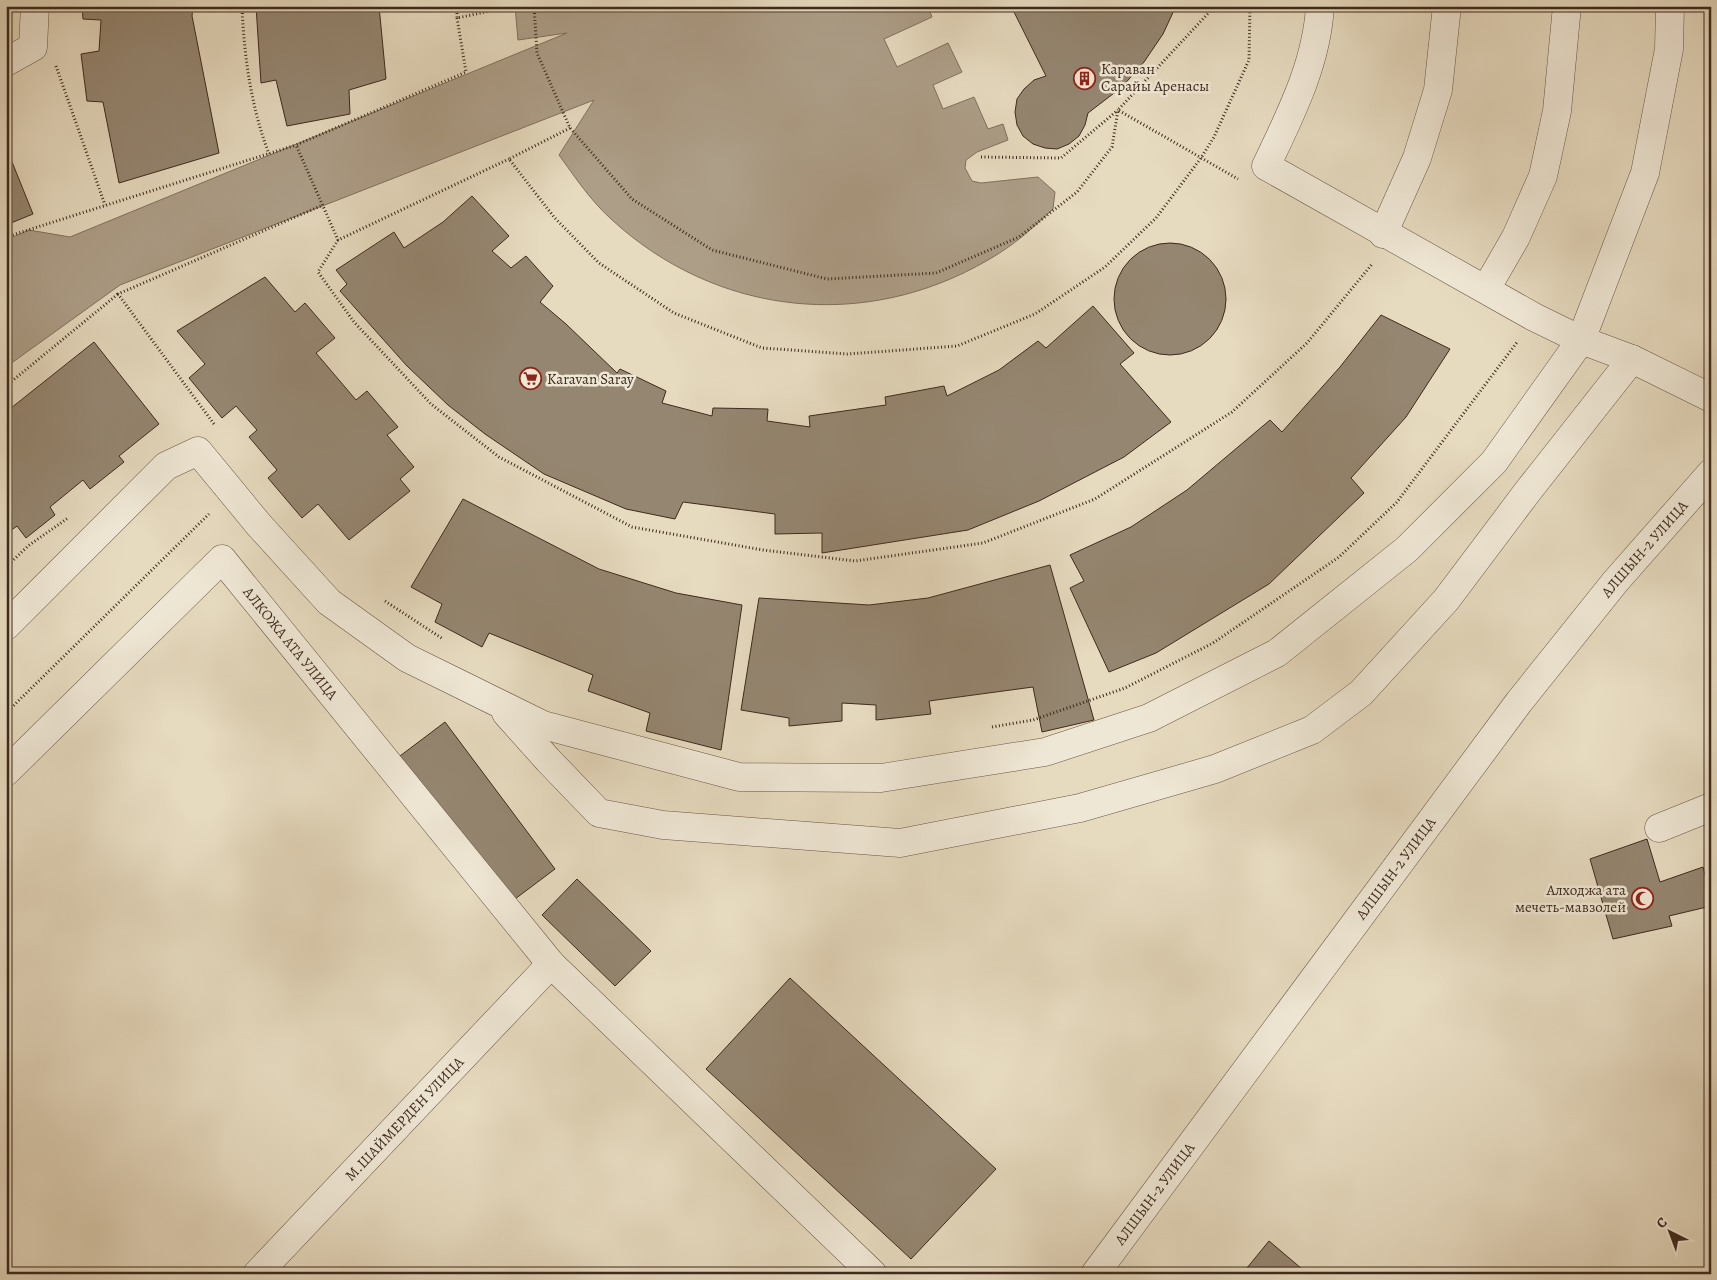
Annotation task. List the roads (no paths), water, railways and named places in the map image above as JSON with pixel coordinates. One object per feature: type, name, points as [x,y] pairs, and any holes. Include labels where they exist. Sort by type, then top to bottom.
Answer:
[{"type":"street","points":[[6,62],[33,47],[35,6]]},
{"type":"street","points":[[1320,6],[1319,20],[1300,94],[1266,166],[1382,234],[1534,317],[1581,340],[1632,359],[1711,398]]},
{"type":"street","points":[[1382,234],[1417,158],[1438,90],[1447,6]]},
{"type":"street","points":[[1486,290],[1516,237],[1543,176],[1557,111],[1567,6]]},
{"type":"street","points":[[6,626],[166,466],[198,451],[329,602],[407,658],[543,725],[739,777],[881,778],[1045,752],[1149,718],[1276,652],[1407,549],[1494,462],[1581,340],[1645,173],[1669,49],[1670,6]]},
{"type":"street","points":[[495,700],[548,760],[599,813],[663,825],[900,843],[1080,808],[1215,769],[1312,730],[1361,693],[1446,600],[1528,491],[1632,359]]},
{"type":"street","name":"АЛШЫН-2 УЛИЦА","points":[[1095,1274],[1519,702],[1615,582],[1711,473]]},
{"type":"street","name":"АЛКОЖА АТА УЛИЦА","points":[[6,772],[222,559],[551,964]]},
{"type":"street","points":[[1659,828],[1711,807]]},
{"type":"street","points":[[551,964],[873,1274]]},
{"type":"street","name":"М.ШАЙМЕРДЕН УЛИЦА","points":[[257,1274],[551,964]]},
{"type":"place","name":"Караван Сарайы Аренасы","points":[[1085,78]]},
{"type":"place","name":"Karavan Saray","points":[[531,379]]},
{"type":"place","name":"Алходжа ата мечеть-мавзолей","points":[[1642,899]]}]
